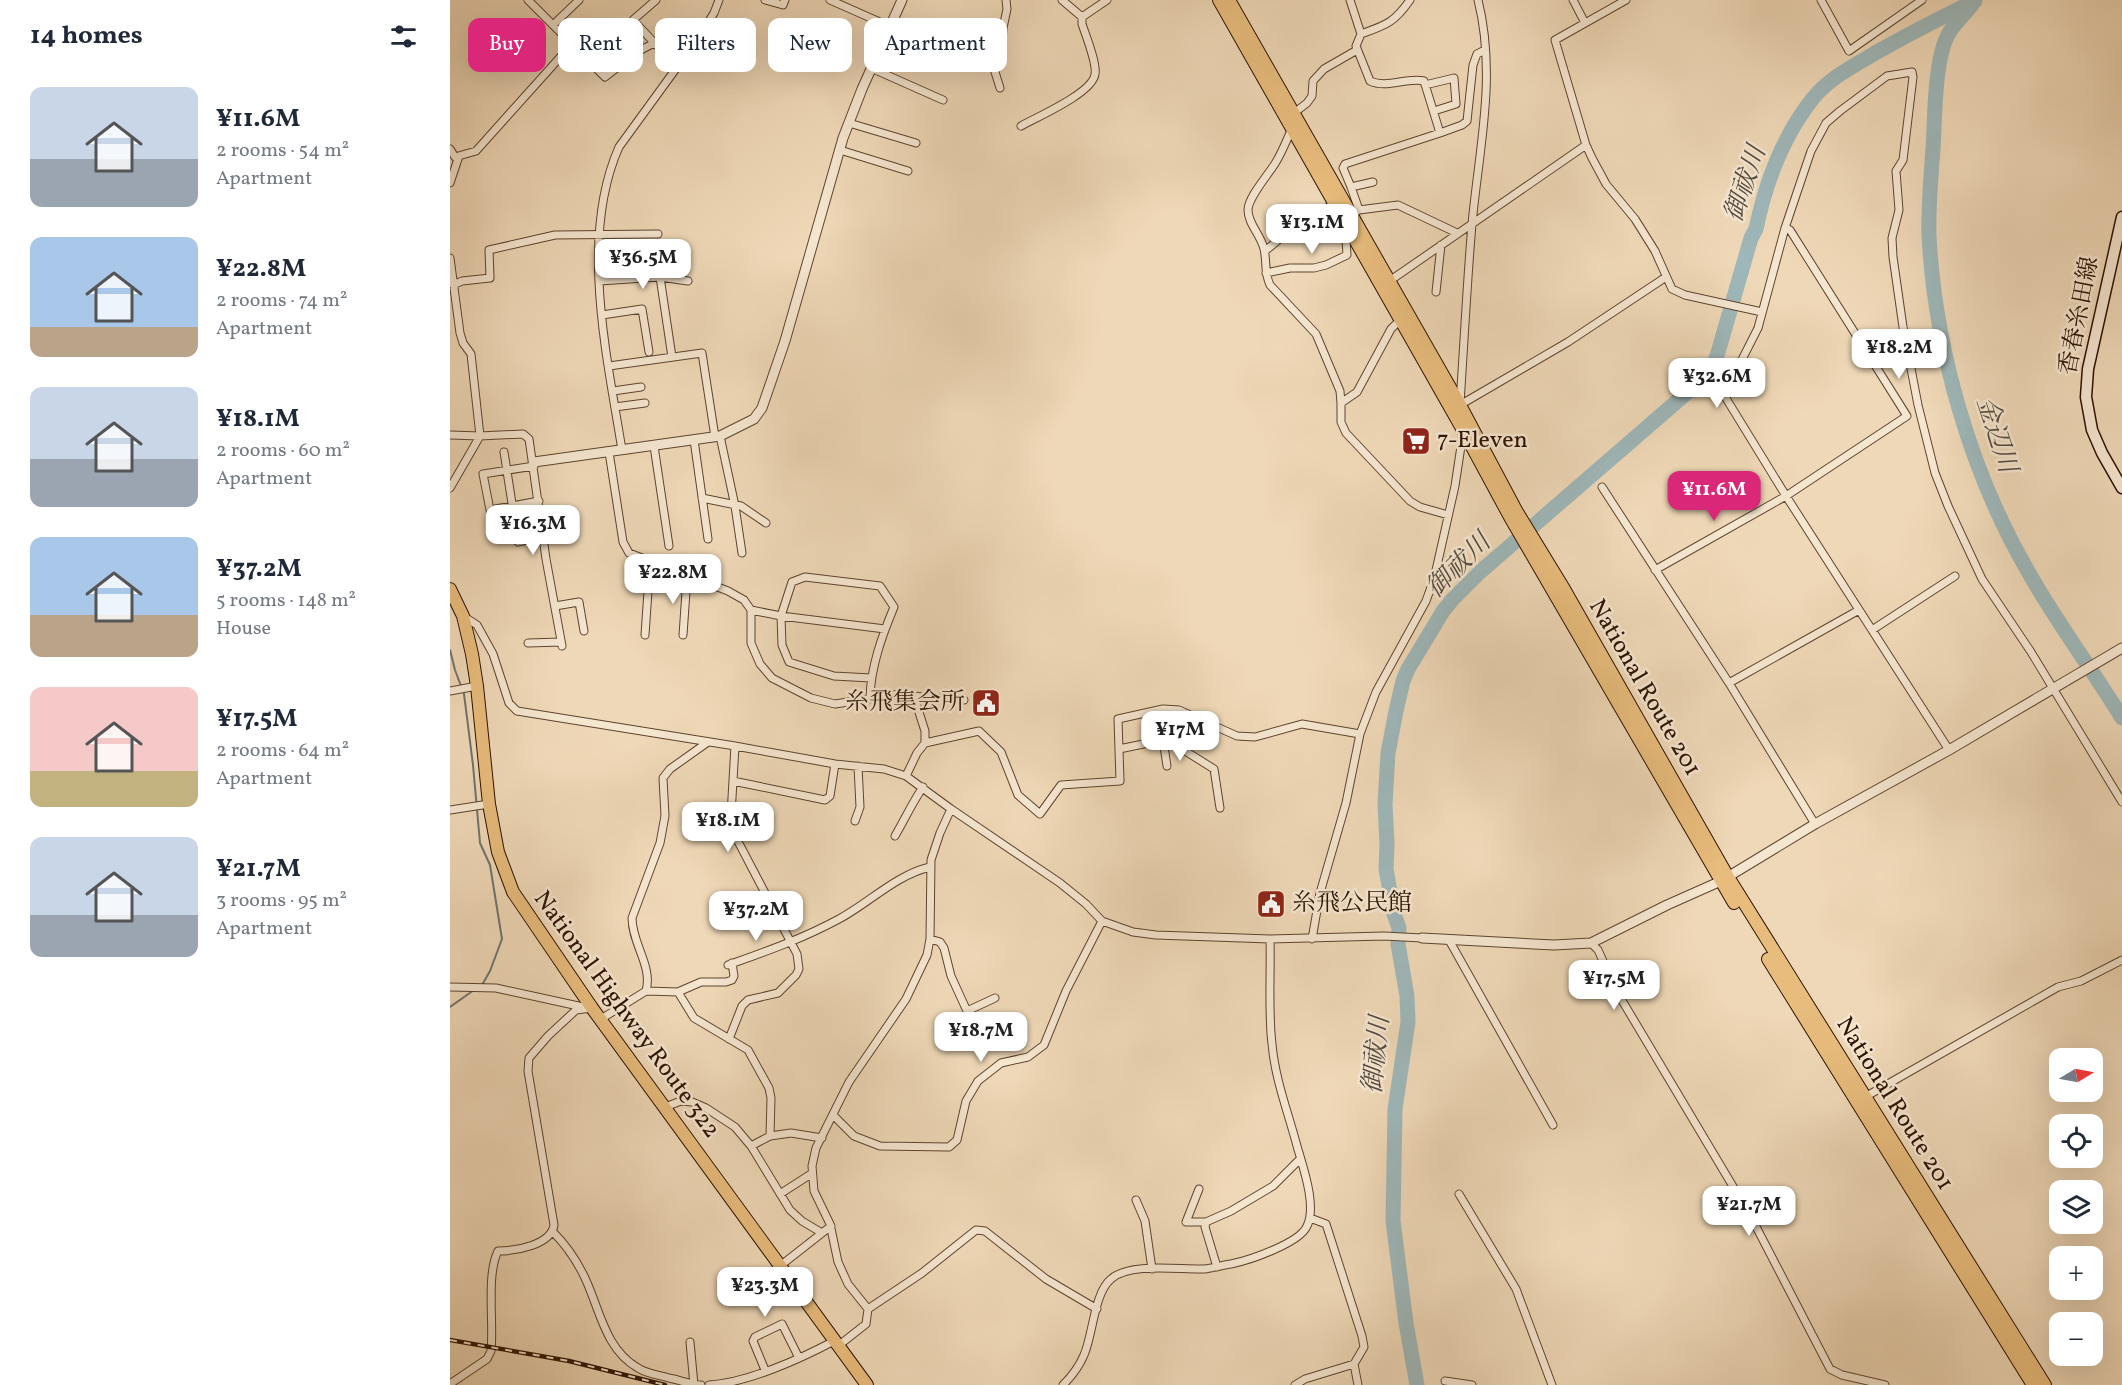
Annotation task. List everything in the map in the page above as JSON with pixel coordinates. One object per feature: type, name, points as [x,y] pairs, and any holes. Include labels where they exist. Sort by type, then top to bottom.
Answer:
[{"type":"highway","name":"National Route 201","points":[[1219,0],[1463,430],[1724,879],[2033,1385]]},
{"type":"highway","name":"National Route 201","points":[[1229,0],[1294,113],[1355,212],[1388,282],[1460,405],[1514,515]]},
{"type":"highway","name":"National Highway Route 322","points":[[450,589],[464,616],[484,804],[513,892],[592,1008],[867,1385]]},
{"type":"highway","name":"National Route 201","points":[[1724,879],[1865,1097],[2045,1385]]},
{"type":"main road","name":"香春糸田線","points":[[2122,217],[2088,369],[2086,397],[2092,430],[2122,488]]},
{"type":"street","points":[[528,0],[558,29]]},
{"type":"street","points":[[554,25],[579,0]]},
{"type":"street","points":[[643,49],[654,43],[633,20],[656,0]]},
{"type":"street","points":[[709,18],[719,0]]},
{"type":"street","points":[[765,0],[783,5],[784,0]]},
{"type":"street","points":[[830,0],[870,18]]},
{"type":"street","points":[[894,18],[902,0]]},
{"type":"street","points":[[1000,88],[995,72],[1001,54],[1007,9],[1006,0]]},
{"type":"street","points":[[1021,126],[1076,96],[1093,80],[1096,72],[1082,17],[1062,0]]},
{"type":"street","points":[[1082,17],[1107,0]]},
{"type":"street","points":[[1350,0],[1361,34],[1356,46],[1370,81],[1378,85],[1417,79],[1424,81],[1440,133]]},
{"type":"street","points":[[1361,34],[1389,24],[1410,0]]},
{"type":"street","points":[[1460,405],[1472,222],[1487,104],[1484,23],[1478,0]]},
{"type":"street","points":[[1573,0],[1585,23]]},
{"type":"street","points":[[1626,0],[1555,40],[1586,145],[1606,184],[1635,219],[1655,251],[1672,289],[1685,295],[1762,312]]},
{"type":"street","points":[[1821,0],[1849,51],[1922,0]]},
{"type":"street","points":[[1294,113],[1307,104],[1312,96],[1313,81],[1324,69],[1357,50]]},
{"type":"street","points":[[1457,233],[1398,205],[1355,212],[1351,188],[1343,168],[1345,164],[1462,126],[1467,121],[1473,65],[1477,54],[1485,50]]},
{"type":"street","points":[[450,149],[454,157],[476,151],[558,60]]},
{"type":"street","points":[[599,72],[604,77],[611,72]]},
{"type":"street","points":[[622,450],[599,281],[603,192],[611,164],[619,147],[673,72]]},
{"type":"street","points":[[539,501],[490,510],[483,474],[718,436],[754,418],[762,408],[785,341],[840,150],[869,72]]},
{"type":"street","points":[[880,72],[943,100]]},
{"type":"street","points":[[1949,750],[1858,610],[1724,395],[1758,328],[1785,228],[1811,151],[1826,123],[1887,76],[1912,72],[1903,160],[1896,171],[1899,210],[1892,238],[1903,327],[1918,405],[1935,473],[1982,579],[2055,689],[2122,802]]},
{"type":"street","points":[[1425,85],[1454,78],[1456,104],[1434,111]]},
{"type":"street","points":[[849,123],[916,143]]},
{"type":"street","points":[[1292,128],[1276,162],[1248,209],[1251,222],[1261,240],[1270,285],[1316,334],[1340,391],[1341,422],[1346,433],[1402,492],[1420,507],[1448,515]]},
{"type":"street","points":[[1388,282],[1586,145]]},
{"type":"street","points":[[840,150],[908,171]]},
{"type":"street","points":[[450,183],[459,156]]},
{"type":"street","points":[[1351,188],[1373,182]]},
{"type":"street","points":[[1264,251],[1305,218],[1335,204]]},
{"type":"street","points":[[1655,570],[1786,496],[1907,416],[1790,230],[1785,228]]},
{"type":"street","points":[[453,285],[462,281],[490,278],[489,250],[555,235],[658,234]]},
{"type":"street","points":[[1266,273],[1326,265],[1347,255],[1346,240],[1352,234]]},
{"type":"street","points":[[1436,292],[1441,245]]},
{"type":"street","points":[[450,258],[459,326],[463,344],[471,354],[480,436],[450,488]]},
{"type":"street","points":[[599,281],[660,277],[688,281]]},
{"type":"street","points":[[660,277],[672,357]]},
{"type":"street","points":[[1460,405],[1568,342],[1666,277]]},
{"type":"street","points":[[602,315],[642,309],[649,352]]},
{"type":"street","points":[[450,317],[459,326]]},
{"type":"street","points":[[1341,403],[1357,392],[1391,329],[1401,320]]},
{"type":"street","points":[[609,366],[702,353],[718,436],[735,506],[742,553]]},
{"type":"street","points":[[613,391],[641,387]]},
{"type":"street","points":[[615,407],[645,403]]},
{"type":"street","points":[[1311,939],[1320,893],[1346,803],[1360,734],[1376,692],[1426,601],[1434,579],[1463,430]]},
{"type":"street","points":[[450,435],[523,434],[529,439],[561,644],[528,643]]},
{"type":"street","points":[[694,440],[708,539]]},
{"type":"street","points":[[654,446],[669,546]]},
{"type":"street","points":[[504,452],[518,542],[543,536]]},
{"type":"street","points":[[609,452],[622,542],[629,554],[728,591],[744,600],[751,610],[751,644],[755,655],[772,678],[811,698],[836,704],[900,694],[964,700]]},
{"type":"street","points":[[1602,487],[1729,683],[1815,824]]},
{"type":"street","points":[[702,498],[741,506],[766,523]]},
{"type":"street","points":[[645,635],[650,562]]},
{"type":"street","points":[[1872,630],[1955,576]]},
{"type":"street","points":[[683,635],[687,577]]},
{"type":"street","points":[[870,697],[871,678],[894,607],[880,586],[805,577],[792,582],[781,616],[782,645],[789,662],[834,676],[871,678]]},
{"type":"street","points":[[555,606],[579,602],[584,630]]},
{"type":"street","points":[[751,610],[885,629]]},
{"type":"street","points":[[1729,683],[1858,610]]},
{"type":"street","points":[[464,616],[477,625],[493,654],[509,703],[517,711],[835,764],[884,769],[906,776],[1060,883],[1086,904],[1102,921],[1134,932],[1156,935],[1270,939],[1384,936],[1554,945],[1591,943],[1724,879],[1815,824],[1949,750],[2122,648]]},
{"type":"street","points":[[454,690],[472,687]]},
{"type":"street","points":[[906,776],[917,753],[925,743],[925,731],[916,703],[911,696]]},
{"type":"street","points":[[925,743],[979,731],[1000,752],[1018,795],[1040,814],[1061,785],[1120,782],[1118,719],[1163,709],[1179,710],[1237,736],[1255,737],[1302,724],[1360,734]]},
{"type":"street","points":[[1119,749],[1163,741],[1174,744],[1214,769],[1220,808]]},
{"type":"street","points":[[1163,741],[1167,766]]},
{"type":"street","points":[[646,991],[649,979],[632,928],[632,918],[660,843],[665,816],[663,778],[669,769],[708,742]]},
{"type":"street","points":[[729,1039],[742,1006],[748,1000],[778,993],[799,969],[797,954],[792,943],[732,830],[735,746]]},
{"type":"street","points":[[733,780],[825,800],[830,796],[835,764]]},
{"type":"street","points":[[855,821],[860,807],[858,766]]},
{"type":"street","points":[[895,836],[910,806],[923,787]]},
{"type":"street","points":[[450,810],[484,804]]},
{"type":"street","points":[[868,1309],[853,1292],[838,1262],[831,1226],[814,1191],[811,1173],[816,1148],[849,1082],[906,999],[927,955],[930,939],[930,867],[934,849],[951,809]]},
{"type":"street","points":[[601,1019],[646,991],[678,992],[701,982],[732,980],[730,964],[792,943],[841,918],[914,871],[930,867]]},
{"type":"street","points":[[833,1115],[854,1136],[880,1146],[940,1149],[953,1144],[960,1133],[966,1101],[978,1081],[1002,1064],[1028,1057],[1044,1045],[1050,1036],[1057,1011],[1102,921]]},
{"type":"street","points":[[930,939],[940,942],[944,948],[951,976],[967,1011],[995,998]]},
{"type":"street","points":[[1063,1385],[1072,1376],[1084,1355],[1104,1286],[1113,1276],[1128,1271],[1207,1269],[1236,1263],[1292,1241],[1306,1229],[1310,1218],[1310,1200],[1278,1081],[1272,1044],[1270,939]]},
{"type":"street","points":[[1449,940],[1553,1125]]},
{"type":"street","points":[[1591,943],[1598,950],[1617,992],[1761,1233],[1830,1369],[1842,1375],[1885,1385]]},
{"type":"street","points":[[1865,1097],[2058,987],[2081,981],[2122,960]]},
{"type":"street","points":[[450,987],[496,988],[592,1008]]},
{"type":"street","points":[[678,992],[694,1018],[748,1050],[769,1088],[770,1136]]},
{"type":"street","points":[[450,1384],[486,1359],[491,1351],[492,1278],[498,1251],[517,1251],[548,1237],[553,1232],[554,1225],[528,1071],[529,1058],[541,1043],[576,1010],[592,1008]]},
{"type":"street","points":[[666,1107],[681,1101],[692,1102],[735,1126],[751,1146],[790,1210],[801,1221],[822,1233]]},
{"type":"street","points":[[751,1146],[770,1136],[791,1133],[822,1138]]},
{"type":"street","points":[[1199,1189],[1186,1222],[1206,1222],[1231,1211],[1273,1186],[1300,1159]]},
{"type":"street","points":[[780,1194],[811,1173]]},
{"type":"street","points":[[1459,1194],[1515,1289],[1552,1385]]},
{"type":"street","points":[[1136,1200],[1145,1221],[1152,1269]]},
{"type":"street","points":[[1310,1218],[1326,1224],[1362,1336],[1364,1347],[1354,1364],[1358,1385]]},
{"type":"street","points":[[1206,1222],[1205,1227],[1217,1267]]},
{"type":"street","points":[[780,1266],[831,1226]]},
{"type":"street","points":[[709,1385],[730,1382],[836,1343],[866,1324],[868,1309],[922,1273],[972,1231],[980,1230],[991,1235],[1046,1279],[1097,1309]]},
{"type":"street","points":[[553,1232],[577,1263],[608,1339],[618,1351],[646,1372],[701,1385]]},
{"type":"street","points":[[765,1370],[753,1341],[755,1337],[782,1324],[799,1358]]},
{"type":"street","points":[[690,1342],[694,1384]]},
{"type":"street","points":[[1295,1385],[1305,1379],[1354,1364]]},
{"type":"street","points":[[1445,1381],[1472,1385]]},
{"type":"waterway","name":"御祓川","points":[[1417,1385],[1406,1323],[1393,1221],[1395,1109],[1408,1022],[1407,996],[1398,944],[1399,928],[1394,914],[1386,869],[1385,804],[1388,753],[1403,681],[1443,611],[1453,599],[1480,572],[1689,391],[1712,366],[1777,159],[1794,126],[1814,97],[1836,77],[1877,52],[1975,1]]},
{"type":"waterway","name":"金辺川","points":[[1972,5],[1951,29],[1944,44],[1940,58],[1935,106],[1929,236],[1939,323],[1948,367],[1973,453],[2008,535],[2051,610],[2122,718]]},
{"type":"waterway","points":[[450,650],[464,694],[480,843],[490,865],[502,939],[482,985]]},
{"type":"waterway","points":[[450,1007],[474,990]]},
{"type":"railway","points":[[450,1340],[569,1361],[665,1385]]},
{"type":"place","name":"7-Eleven","points":[[1416,441]]},
{"type":"place","name":"糸飛集会所","points":[[986,703]]},
{"type":"place","name":"糸飛公民館","points":[[1271,904]]}]
